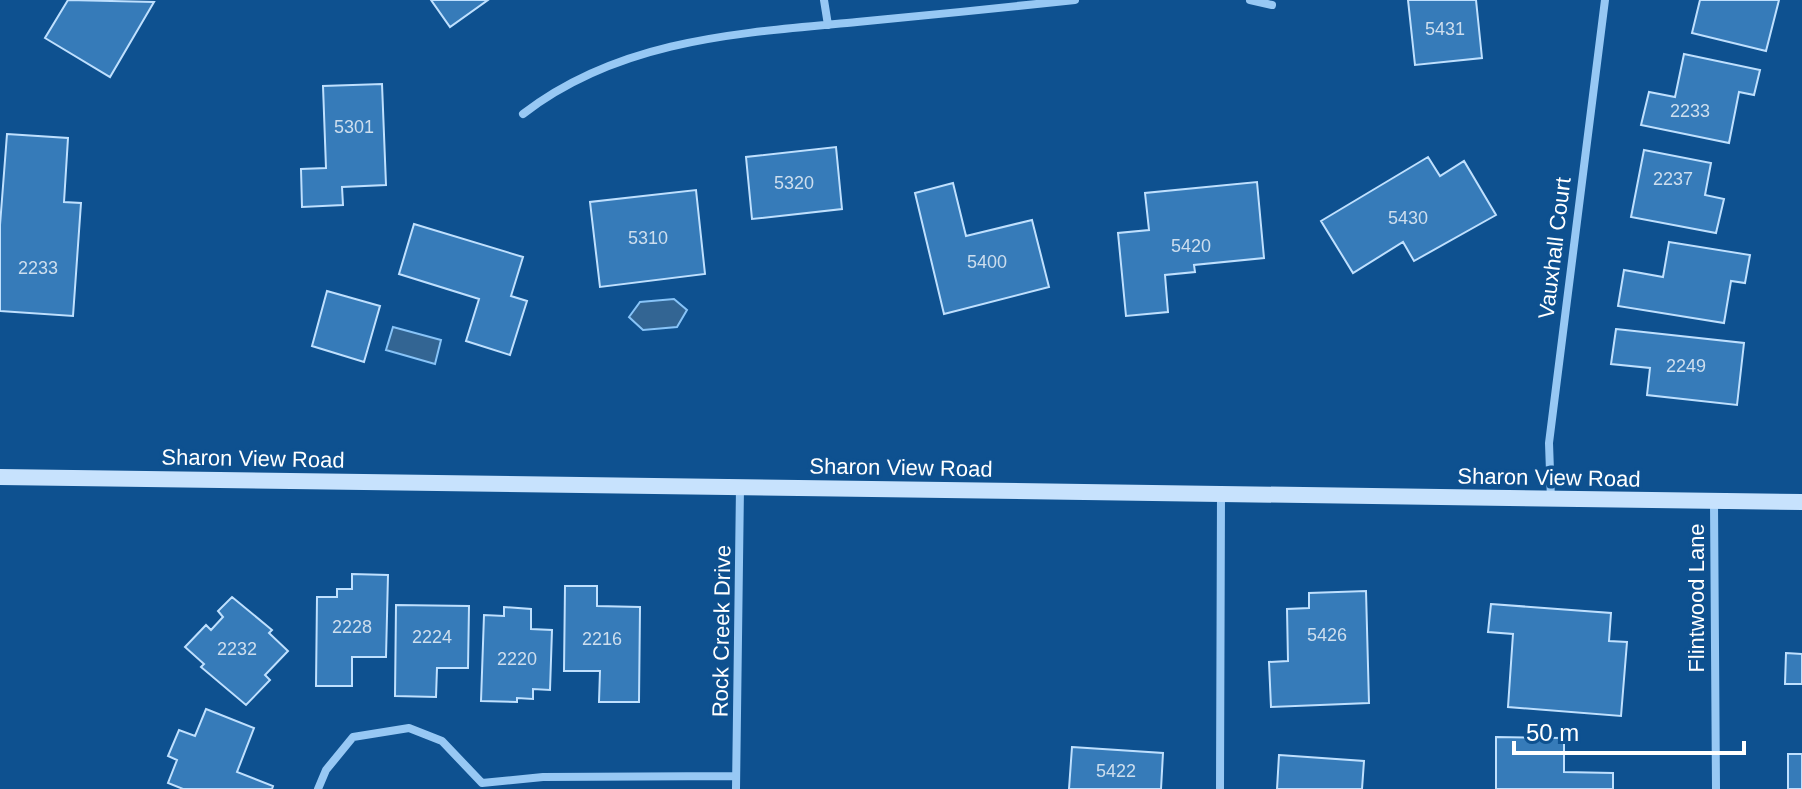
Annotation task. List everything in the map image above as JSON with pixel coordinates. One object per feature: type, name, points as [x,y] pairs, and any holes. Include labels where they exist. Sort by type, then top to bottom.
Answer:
[{"type":"street","points":[[824,0],[828,25]]},
{"type":"street","points":[[523,114],[566,84],[588,73],[678,42],[1075,0]]},
{"type":"street","points":[[1250,0],[1272,5]]},
{"type":"street","name":"Vauxhall Court","points":[[1552,500],[1550,430],[1605,0]]},
{"type":"street","name":"Sharon View Road","points":[[0,477],[1802,502]]},
{"type":"street","name":"Rock Creek Drive","points":[[736,789],[740,487]]},
{"type":"street","points":[[1220,789],[1221,494]]},
{"type":"street","name":"Flintwood Lane","points":[[1714,503],[1716,789]]},
{"type":"street","points":[[318,789],[326,770],[353,737],[409,728],[442,741],[482,786],[543,777],[736,776]]},
{"type":"water","points":[[674,299],[687,310],[677,327],[643,330],[629,317],[640,302]]},
{"type":"water","points":[[393,327],[441,340],[435,364],[386,350]]},
{"type":"building","points":[[68,0],[154,2],[110,77],[45,38]]},
{"type":"building","points":[[431,0],[488,0],[450,27]]},
{"type":"building","points":[[1408,0],[1476,0],[1482,58],[1415,65]]},
{"type":"building","points":[[1700,0],[1779,0],[1766,51],[1692,33]]},
{"type":"building","points":[[1684,54],[1760,70],[1754,95],[1739,92],[1729,143],[1641,125],[1649,92],[1675,97]]},
{"type":"building","points":[[382,84],[386,185],[342,187],[343,205],[302,207],[301,169],[326,168],[323,86]]},
{"type":"building","points":[[7,134],[68,138],[64,202],[81,203],[73,316],[0,311],[0,225]]},
{"type":"building","points":[[836,147],[842,209],[752,219],[746,157]]},
{"type":"building","points":[[1644,150],[1711,163],[1705,195],[1724,199],[1716,233],[1631,217]]},
{"type":"building","points":[[1428,157],[1440,176],[1464,161],[1496,215],[1414,261],[1403,242],[1353,273],[1321,221]]},
{"type":"building","points":[[1257,182],[1264,258],[1194,265],[1195,272],[1165,275],[1168,312],[1126,316],[1118,233],[1149,230],[1145,193]]},
{"type":"building","points":[[953,183],[966,236],[1032,220],[1049,287],[944,314],[915,193]]},
{"type":"building","points":[[696,190],[705,274],[600,287],[590,202]]},
{"type":"building","points":[[414,224],[523,257],[511,296],[527,301],[510,355],[466,341],[479,299],[399,274]]},
{"type":"building","points":[[1669,242],[1750,255],[1745,283],[1731,281],[1724,323],[1618,306],[1624,270],[1663,277]]},
{"type":"building","points":[[327,291],[380,306],[364,362],[312,346]]},
{"type":"building","points":[[1616,329],[1744,343],[1737,405],[1647,395],[1650,368],[1611,364]]},
{"type":"building","points":[[352,574],[388,575],[386,657],[352,657],[352,686],[316,686],[317,597],[337,597],[337,589],[352,589]]},
{"type":"building","points":[[565,586],[597,586],[597,606],[640,607],[639,702],[599,702],[600,671],[564,671]]},
{"type":"building","points":[[1366,591],[1369,703],[1271,707],[1269,662],[1288,661],[1287,609],[1309,608],[1309,593]]},
{"type":"building","points":[[232,597],[272,630],[269,633],[288,651],[265,675],[270,680],[246,705],[201,667],[204,664],[185,647],[206,625],[211,630],[223,617],[218,611]]},
{"type":"building","points":[[1491,604],[1611,613],[1609,641],[1627,642],[1621,716],[1508,707],[1513,634],[1488,632]]},
{"type":"building","points":[[396,605],[469,606],[468,668],[437,668],[436,697],[395,696]]},
{"type":"building","points":[[504,607],[531,609],[531,629],[552,630],[550,690],[533,689],[533,699],[517,698],[517,702],[481,701],[484,615],[504,616]]},
{"type":"building","points":[[1786,653],[1802,654],[1802,684],[1785,684]]},
{"type":"building","points":[[206,709],[254,728],[237,772],[273,786],[272,789],[183,789],[168,783],[177,760],[168,756],[179,730],[195,736]]},
{"type":"building","points":[[1496,737],[1564,738],[1564,772],[1613,773],[1613,789],[1496,789]]},
{"type":"building","points":[[1072,747],[1163,753],[1161,789],[1069,789]]},
{"type":"building","points":[[1788,754],[1802,754],[1802,789],[1788,789]]},
{"type":"building","points":[[1279,755],[1364,761],[1362,789],[1277,789]]}]
